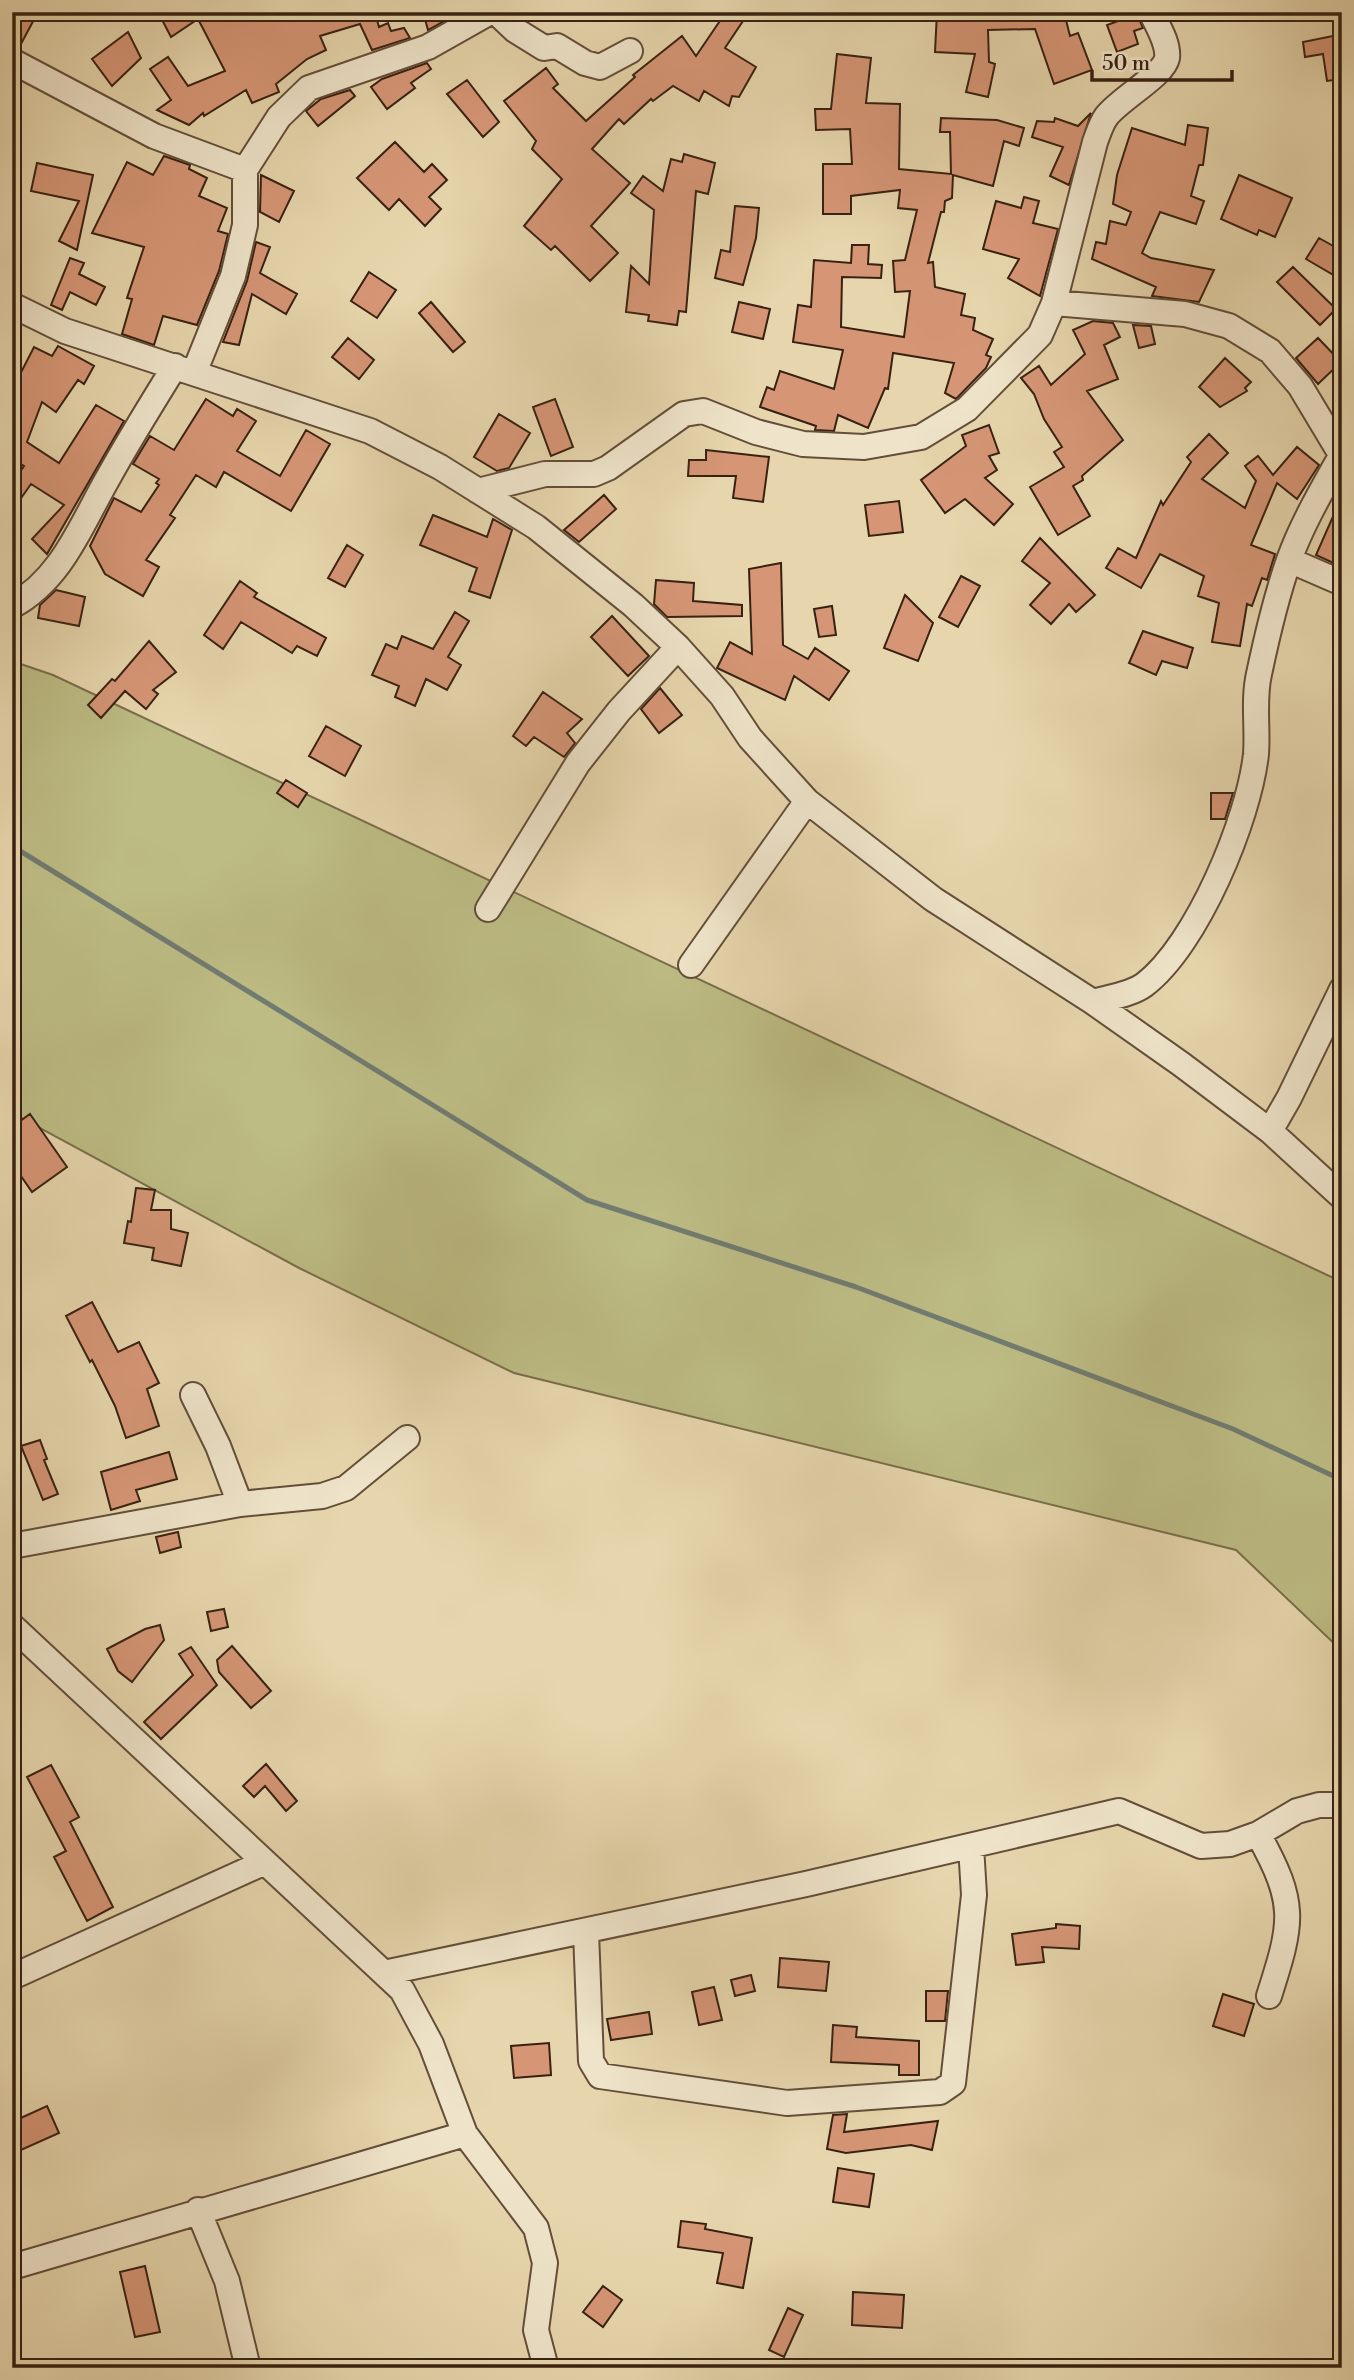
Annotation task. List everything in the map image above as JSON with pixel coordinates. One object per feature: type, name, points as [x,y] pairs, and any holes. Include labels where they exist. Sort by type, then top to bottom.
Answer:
[{"type":"street","points":[[12,606],[31,596],[60,565],[139,424],[184,370],[233,275],[245,225],[245,170],[279,117],[309,88],[428,47],[490,12]]},
{"type":"street","points":[[496,12],[515,30],[544,48],[557,46],[585,63],[600,67],[630,51]]},
{"type":"street","points":[[478,491],[545,474],[594,474],[608,468],[684,414],[704,411],[757,432],[803,444],[864,447],[921,437],[967,409],[1040,334],[1055,303],[1095,142],[1104,119],[1121,101],[1163,67],[1167,57],[1164,40],[1151,12]]},
{"type":"street","points":[[12,61],[154,136],[245,170]]},
{"type":"street","points":[[1055,303],[1185,314],[1230,326],[1270,351],[1300,386],[1341,456],[1308,516],[1289,560],[1258,678],[1256,753],[1248,796],[1225,859],[1189,933],[1151,978],[1130,992],[1093,1002]]},
{"type":"street","points":[[13,307],[65,331],[370,431],[478,491],[536,527],[633,605],[678,647],[722,696],[750,738],[807,801],[933,899],[1093,1002],[1270,1131],[1342,1197]]},
{"type":"street","points":[[1289,560],[1342,583]]},
{"type":"street","points":[[488,909],[578,764],[619,710],[678,647]]},
{"type":"street","points":[[691,965],[807,801]]},
{"type":"street","points":[[1270,1131],[1342,989]]},
{"type":"street","points":[[193,1395],[218,1446],[240,1504]]},
{"type":"street","points":[[12,1546],[240,1504],[322,1496],[346,1488],[407,1438]]},
{"type":"street","points":[[12,1626],[402,1990],[431,2044],[465,2134],[536,2228],[545,2263],[536,2330],[546,2368]]},
{"type":"street","points":[[384,1973],[586,1932],[1119,1811],[1201,1846],[1230,1844],[1258,1833],[1297,1811],[1319,1805],[1342,1805]]},
{"type":"street","points":[[1258,1833],[1276,1866],[1286,1893],[1288,1936],[1269,1996]]},
{"type":"street","points":[[586,1932],[591,2061],[600,2076],[787,2103],[940,2092],[953,2083],[974,1895],[971,1846]]},
{"type":"street","points":[[12,1977],[263,1863]]},
{"type":"street","points":[[12,2267],[198,2210],[465,2134]]},
{"type":"street","points":[[198,2210],[227,2281],[248,2368]]},
{"type":"shaded area","points":[[12,661],[53,675],[1342,1282],[1342,1651],[1236,1550],[514,1373],[299,1268],[12,1113]]},
{"type":"building","points":[[12,12],[38,12],[22,42],[12,36]]},
{"type":"building","points":[[158,12],[387,12],[388,16],[377,20],[379,27],[388,23],[391,31],[404,28],[410,38],[372,50],[360,24],[320,36],[326,50],[307,59],[276,84],[279,92],[252,103],[246,90],[204,116],[203,113],[189,125],[157,110],[171,100],[150,69],[168,57],[188,86],[225,71],[198,19],[171,37]]},
{"type":"building","points":[[423,12],[444,12],[446,20],[428,30]]},
{"type":"building","points":[[726,12],[749,12],[725,48],[756,67],[739,97],[732,96],[729,106],[704,91],[699,101],[673,86],[653,101],[651,99],[624,124],[619,119],[592,149],[630,183],[591,226],[618,253],[590,281],[555,246],[551,250],[524,226],[562,179],[532,149],[536,141],[504,101],[546,68],[558,84],[553,88],[586,121],[635,77],[633,75],[682,36],[696,56]]},
{"type":"building","points":[[937,12],[1064,12],[1070,36],[1078,33],[1092,70],[1054,84],[1035,29],[988,30],[989,62],[995,64],[988,97],[966,92],[975,54],[935,52]]},
{"type":"building","points":[[1137,14],[1143,28],[1134,31],[1138,44],[1117,52],[1107,25]]},
{"type":"building","points":[[128,32],[141,58],[112,86],[92,59]]},
{"type":"building","points":[[1338,35],[1342,79],[1327,81],[1323,54],[1305,57],[1303,42]]},
{"type":"building","points":[[837,54],[871,58],[866,103],[900,104],[899,169],[951,174],[950,132],[940,132],[941,118],[997,120],[1024,128],[1019,146],[1004,141],[993,186],[953,175],[952,198],[945,201],[928,263],[933,262],[935,287],[965,294],[961,315],[975,318],[973,330],[993,339],[986,355],[991,357],[986,368],[956,399],[945,393],[954,363],[893,353],[888,389],[885,388],[868,428],[838,415],[834,431],[815,430],[816,426],[760,407],[767,387],[774,390],[780,371],[834,389],[843,350],[793,342],[798,305],[811,307],[814,260],[851,263],[852,245],[869,245],[868,264],[882,265],[881,278],[842,277],[841,327],[904,337],[910,291],[895,292],[893,261],[905,260],[917,210],[898,208],[900,190],[851,196],[851,214],[823,214],[823,164],[852,164],[850,129],[816,130],[815,109],[831,109]]},
{"type":"building","points":[[427,63],[431,69],[411,83],[415,88],[387,109],[371,87],[382,79]]},
{"type":"building","points":[[467,80],[499,122],[483,137],[447,94]]},
{"type":"building","points":[[350,90],[355,96],[318,126],[306,111],[321,99]]},
{"type":"building","points":[[1091,113],[1069,185],[1050,176],[1063,147],[1032,137],[1037,121],[1054,122],[1055,118],[1078,126]]},
{"type":"building","points":[[1188,125],[1208,128],[1203,165],[1199,165],[1191,196],[1204,201],[1196,224],[1160,212],[1142,253],[1151,258],[1214,270],[1199,302],[1152,296],[1156,287],[1092,259],[1096,242],[1106,244],[1110,221],[1126,225],[1131,212],[1113,204],[1117,175],[1132,128],[1185,145]]},
{"type":"building","points":[[395,142],[424,172],[432,164],[447,180],[429,197],[441,209],[425,226],[399,199],[389,210],[357,178]]},
{"type":"building","points":[[684,154],[715,163],[708,194],[696,191],[686,312],[679,311],[677,325],[648,321],[649,315],[626,312],[631,266],[649,284],[654,210],[631,193],[643,176],[663,191],[671,159],[682,162]]},
{"type":"building","points":[[164,156],[190,165],[189,169],[207,178],[199,196],[227,208],[218,231],[228,234],[219,271],[197,325],[163,316],[154,345],[122,334],[132,299],[127,298],[144,247],[92,233],[127,162],[153,175]]},
{"type":"building","points":[[37,163],[93,175],[77,250],[59,241],[79,201],[31,191]]},
{"type":"building","points":[[261,175],[294,191],[279,222],[260,212]]},
{"type":"building","points":[[1239,175],[1292,198],[1275,237],[1259,230],[1257,235],[1221,219]]},
{"type":"building","points":[[1024,197],[1039,201],[1033,223],[1058,229],[1040,296],[1008,278],[1019,259],[983,249],[996,201],[1021,208]]},
{"type":"building","points":[[735,206],[759,208],[756,238],[743,285],[715,278],[721,250],[730,252]]},
{"type":"building","points":[[1319,238],[1342,251],[1342,280],[1306,259]]},
{"type":"building","points":[[256,242],[270,247],[260,273],[297,294],[286,314],[252,294],[239,345],[223,342],[247,281]]},
{"type":"building","points":[[70,258],[84,263],[79,274],[105,287],[96,305],[70,292],[62,310],[51,305]]},
{"type":"building","points":[[1293,267],[1336,309],[1320,325],[1277,282]]},
{"type":"building","points":[[369,272],[396,290],[377,318],[351,301]]},
{"type":"building","points":[[431,302],[465,342],[453,352],[419,313]]},
{"type":"building","points":[[739,302],[770,309],[763,339],[732,332]]},
{"type":"building","points":[[1093,321],[1113,323],[1120,337],[1104,345],[1118,379],[1087,391],[1123,440],[1082,476],[1083,480],[1073,486],[1090,516],[1058,535],[1030,487],[1064,467],[1054,452],[1062,447],[1044,419],[1034,394],[1021,378],[1039,366],[1051,385],[1085,354],[1073,330]]},
{"type":"building","points":[[1133,325],[1151,326],[1155,344],[1139,348]]},
{"type":"building","points":[[348,338],[374,360],[359,379],[332,357]]},
{"type":"building","points":[[1318,338],[1341,362],[1318,384],[1296,358]]},
{"type":"building","points":[[58,346],[94,366],[84,384],[78,380],[56,412],[42,402],[27,442],[59,463],[96,405],[124,421],[47,554],[32,539],[64,505],[31,484],[12,511],[12,483],[24,466],[19,463],[12,478],[12,390],[34,347],[52,356]]},
{"type":"building","points":[[1225,358],[1251,382],[1245,388],[1247,391],[1220,407],[1199,387]]},
{"type":"building","points":[[206,399],[233,416],[237,409],[256,421],[237,451],[280,476],[306,430],[330,444],[291,511],[224,472],[216,487],[196,475],[170,515],[175,518],[146,560],[159,567],[143,596],[105,574],[90,546],[114,498],[141,512],[159,485],[156,483],[159,479],[133,464],[150,436],[174,450]]},
{"type":"building","points":[[555,399],[573,447],[551,456],[533,407]]},
{"type":"building","points":[[499,414],[530,433],[509,468],[497,471],[474,457]]},
{"type":"building","points":[[989,425],[999,453],[989,456],[997,470],[985,478],[1013,504],[994,525],[965,499],[945,513],[921,480],[966,446],[962,435]]},
{"type":"building","points":[[1209,434],[1228,453],[1202,479],[1245,508],[1256,481],[1245,466],[1258,456],[1273,475],[1297,447],[1319,465],[1297,499],[1277,483],[1251,545],[1275,554],[1267,580],[1262,578],[1252,606],[1247,604],[1240,646],[1212,642],[1219,603],[1198,596],[1204,576],[1160,554],[1141,588],[1106,568],[1118,548],[1136,558],[1161,501],[1163,505],[1191,462],[1187,457]]},
{"type":"building","points":[[706,450],[769,457],[763,502],[733,498],[736,476],[688,476],[689,460],[706,460]]},
{"type":"building","points":[[604,495],[616,509],[579,542],[564,530]]},
{"type":"building","points":[[1342,496],[1342,567],[1316,555]]},
{"type":"building","points":[[899,501],[903,532],[869,536],[865,505]]},
{"type":"building","points":[[433,515],[487,537],[493,519],[512,530],[490,598],[469,591],[477,568],[420,545]]},
{"type":"building","points":[[1040,538],[1095,595],[1076,612],[1069,604],[1051,624],[1030,605],[1050,583],[1022,561]]},
{"type":"building","points":[[347,545],[363,555],[345,587],[328,578]]},
{"type":"building","points":[[781,563],[783,645],[808,659],[815,648],[849,671],[829,700],[794,676],[785,700],[717,668],[730,642],[752,654],[749,569]]},
{"type":"building","points":[[961,576],[980,586],[958,627],[939,617]]},
{"type":"building","points":[[656,580],[694,583],[693,601],[742,605],[742,616],[667,617],[654,604]]},
{"type":"building","points":[[240,581],[257,593],[254,597],[326,638],[317,656],[297,646],[292,653],[241,622],[223,649],[204,635]]},
{"type":"building","points":[[56,590],[85,597],[79,626],[38,618],[40,605]]},
{"type":"building","points":[[905,595],[933,623],[918,661],[884,648]]},
{"type":"building","points":[[832,606],[836,635],[819,637],[814,609]]},
{"type":"building","points":[[455,612],[469,621],[448,657],[461,665],[447,690],[426,679],[415,706],[395,697],[399,686],[372,675],[386,644],[397,649],[402,636],[433,649]]},
{"type":"building","points":[[612,616],[649,656],[628,676],[591,637]]},
{"type":"building","points":[[1143,631],[1193,648],[1187,668],[1162,661],[1156,675],[1129,663]]},
{"type":"building","points":[[149,641],[176,672],[153,690],[158,694],[146,709],[125,691],[101,718],[88,705],[112,679],[115,681]]},
{"type":"building","points":[[660,688],[682,715],[659,733],[641,709]]},
{"type":"building","points":[[543,692],[582,719],[567,733],[575,743],[564,757],[534,737],[526,746],[513,736]]},
{"type":"building","points":[[326,726],[361,746],[345,776],[309,756]]},
{"type":"building","points":[[286,780],[307,793],[298,807],[277,793]]},
{"type":"building","points":[[1211,793],[1233,793],[1225,819],[1211,819]]},
{"type":"building","points":[[30,1114],[67,1167],[32,1192],[12,1163],[12,1127]]},
{"type":"building","points":[[136,1188],[155,1190],[151,1210],[171,1210],[171,1229],[188,1233],[181,1266],[152,1260],[154,1248],[124,1243],[128,1221],[131,1222]]},
{"type":"building","points":[[92,1302],[118,1352],[139,1342],[159,1383],[147,1389],[159,1426],[126,1438],[115,1406],[66,1316]]},
{"type":"building","points":[[40,1440],[47,1459],[44,1460],[58,1494],[43,1500],[21,1446]]},
{"type":"building","points":[[169,1452],[177,1479],[136,1490],[140,1501],[111,1510],[101,1472]]},
{"type":"building","points":[[178,1532],[181,1547],[160,1553],[156,1537]]},
{"type":"building","points":[[224,1609],[228,1627],[211,1631],[207,1612]]},
{"type":"building","points":[[160,1625],[164,1640],[132,1682],[118,1671],[107,1649],[145,1629]]},
{"type":"building","points":[[232,1646],[271,1691],[251,1708],[219,1672],[217,1660]]},
{"type":"building","points":[[191,1647],[217,1685],[161,1739],[144,1722],[193,1675],[179,1654]]},
{"type":"building","points":[[266,1764],[297,1801],[286,1811],[265,1786],[254,1797],[243,1786]]},
{"type":"building","points":[[51,1765],[79,1817],[70,1822],[113,1907],[87,1921],[54,1857],[66,1851],[27,1777]]},
{"type":"building","points":[[1056,1924],[1080,1926],[1079,1949],[1042,1947],[1044,1962],[1016,1965],[1012,1934],[1056,1928]]},
{"type":"building","points":[[780,1958],[829,1962],[826,1991],[778,1987]]},
{"type":"building","points":[[751,1975],[755,1991],[735,1996],[731,1980]]},
{"type":"building","points":[[714,1987],[722,2020],[699,2025],[692,1992]]},
{"type":"building","points":[[926,1991],[948,1991],[945,2021],[926,2021]]},
{"type":"building","points":[[1223,1994],[1254,2004],[1244,2036],[1213,2026]]},
{"type":"building","points":[[649,2012],[652,2034],[611,2040],[607,2019]]},
{"type":"building","points":[[833,2025],[857,2027],[856,2037],[919,2041],[919,2075],[899,2075],[899,2065],[831,2062]]},
{"type":"building","points":[[549,2043],[551,2075],[514,2078],[511,2046]]},
{"type":"building","points":[[47,2106],[59,2133],[12,2154],[12,2122]]},
{"type":"building","points":[[847,2114],[844,2132],[938,2121],[932,2150],[911,2145],[846,2153],[827,2149],[833,2115]]},
{"type":"building","points":[[838,2168],[874,2174],[869,2207],[833,2202]]},
{"type":"building","points":[[681,2221],[706,2224],[705,2229],[752,2238],[743,2288],[717,2283],[723,2253],[678,2247]]},
{"type":"building","points":[[145,2266],[160,2332],[135,2337],[120,2272]]},
{"type":"building","points":[[603,2286],[622,2300],[603,2327],[583,2312]]},
{"type":"building","points":[[853,2292],[904,2295],[902,2328],[852,2325]]},
{"type":"building","points":[[788,2308],[803,2315],[784,2357],[769,2350]]},
{"type":"waterway","points":[[12,846],[587,1200],[856,1287],[1233,1429],[1342,1480]]}]
